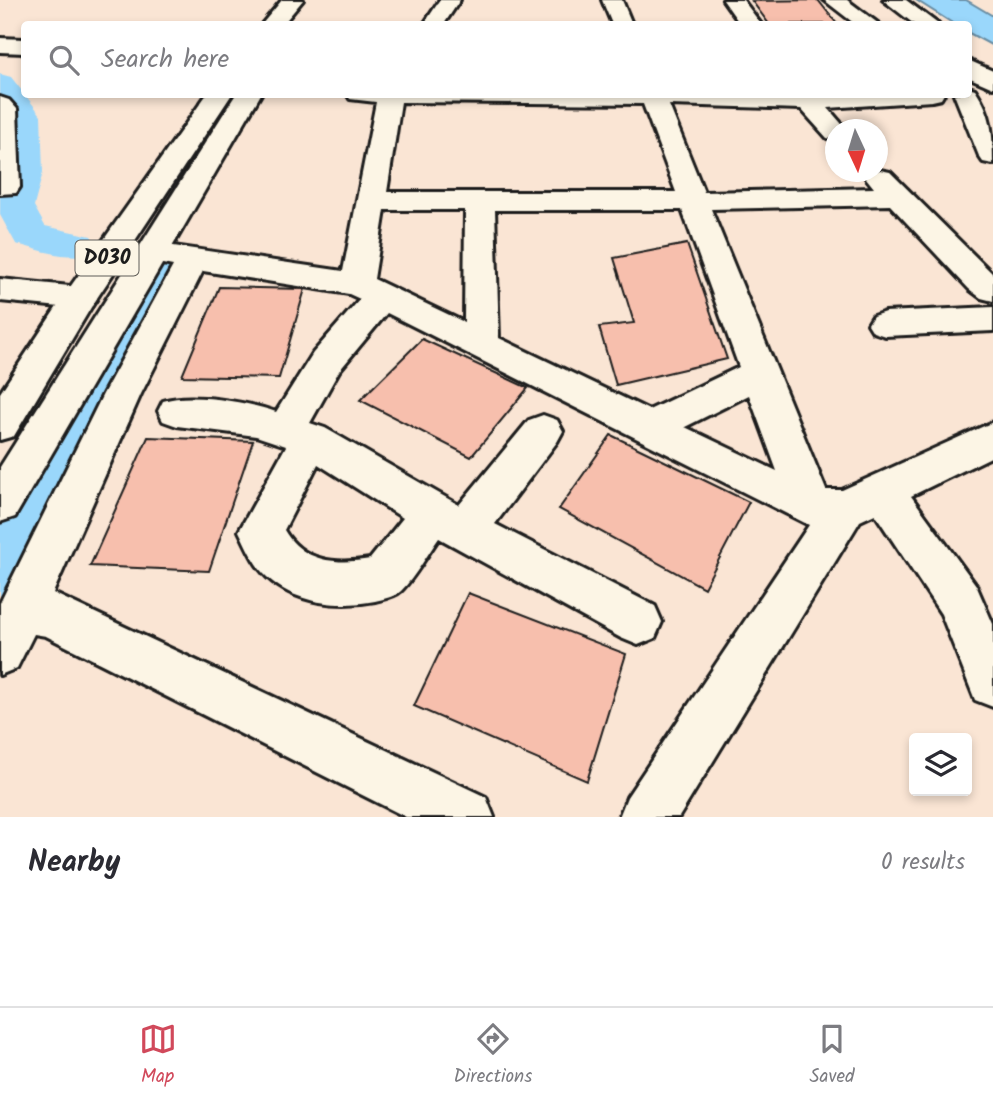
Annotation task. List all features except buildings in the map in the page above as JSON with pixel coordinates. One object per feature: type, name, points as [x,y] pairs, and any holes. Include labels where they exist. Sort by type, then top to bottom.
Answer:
[{"type":"street","points":[[275,21],[293,0]]},
{"type":"street","points":[[298,21],[314,0]]},
{"type":"street","points":[[436,21],[450,0]]},
{"type":"street","points":[[612,0],[621,21]]},
{"type":"street","points":[[733,0],[748,21]]},
{"type":"street","points":[[834,0],[864,21]]},
{"type":"street","points":[[869,0],[897,21]]},
{"type":"street","points":[[893,0],[924,21]]},
{"type":"street","points":[[0,44],[21,46]]},
{"type":"street","points":[[972,53],[993,64]]},
{"type":"street","points":[[972,69],[993,81]]},
{"type":"street","points":[[972,93],[993,91]]},
{"type":"street","name":"D030","points":[[0,425],[80,298],[217,98]]},
{"type":"street","points":[[0,504],[247,98]]},
{"type":"street","points":[[389,98],[371,201],[370,290],[326,362],[261,531],[272,552],[289,569],[323,582],[343,584],[383,578],[448,522],[543,431]]},
{"type":"street","points":[[654,98],[760,373],[847,503],[959,601],[993,682]]},
{"type":"street","points":[[803,98],[825,121]]},
{"type":"street","points":[[969,98],[993,156]]},
{"type":"street","points":[[0,105],[4,109],[6,187]]},
{"type":"street","points":[[884,182],[993,290]]},
{"type":"street","points":[[371,201],[694,201],[898,196]]},
{"type":"street","points":[[480,201],[481,345]]},
{"type":"street","points":[[153,253],[370,290],[649,428],[847,503]]},
{"type":"street","points":[[11,630],[122,394],[193,259]]},
{"type":"street","points":[[0,290],[80,298]]},
{"type":"street","points":[[885,324],[993,319]]},
{"type":"street","points":[[649,428],[760,373]]},
{"type":"street","points":[[177,411],[258,422],[298,435],[448,522],[638,622]]},
{"type":"street","points":[[647,817],[847,503],[993,438]]},
{"type":"street","points":[[11,630],[52,615],[466,817]]},
{"type":"water","points":[[916,0],[966,0],[993,16],[993,46],[972,35],[972,21],[949,21]]},
{"type":"waterway","points":[[0,84],[24,115],[25,172],[15,206],[30,235],[76,245]]},
{"type":"waterway","points":[[0,577],[169,272]]}]
